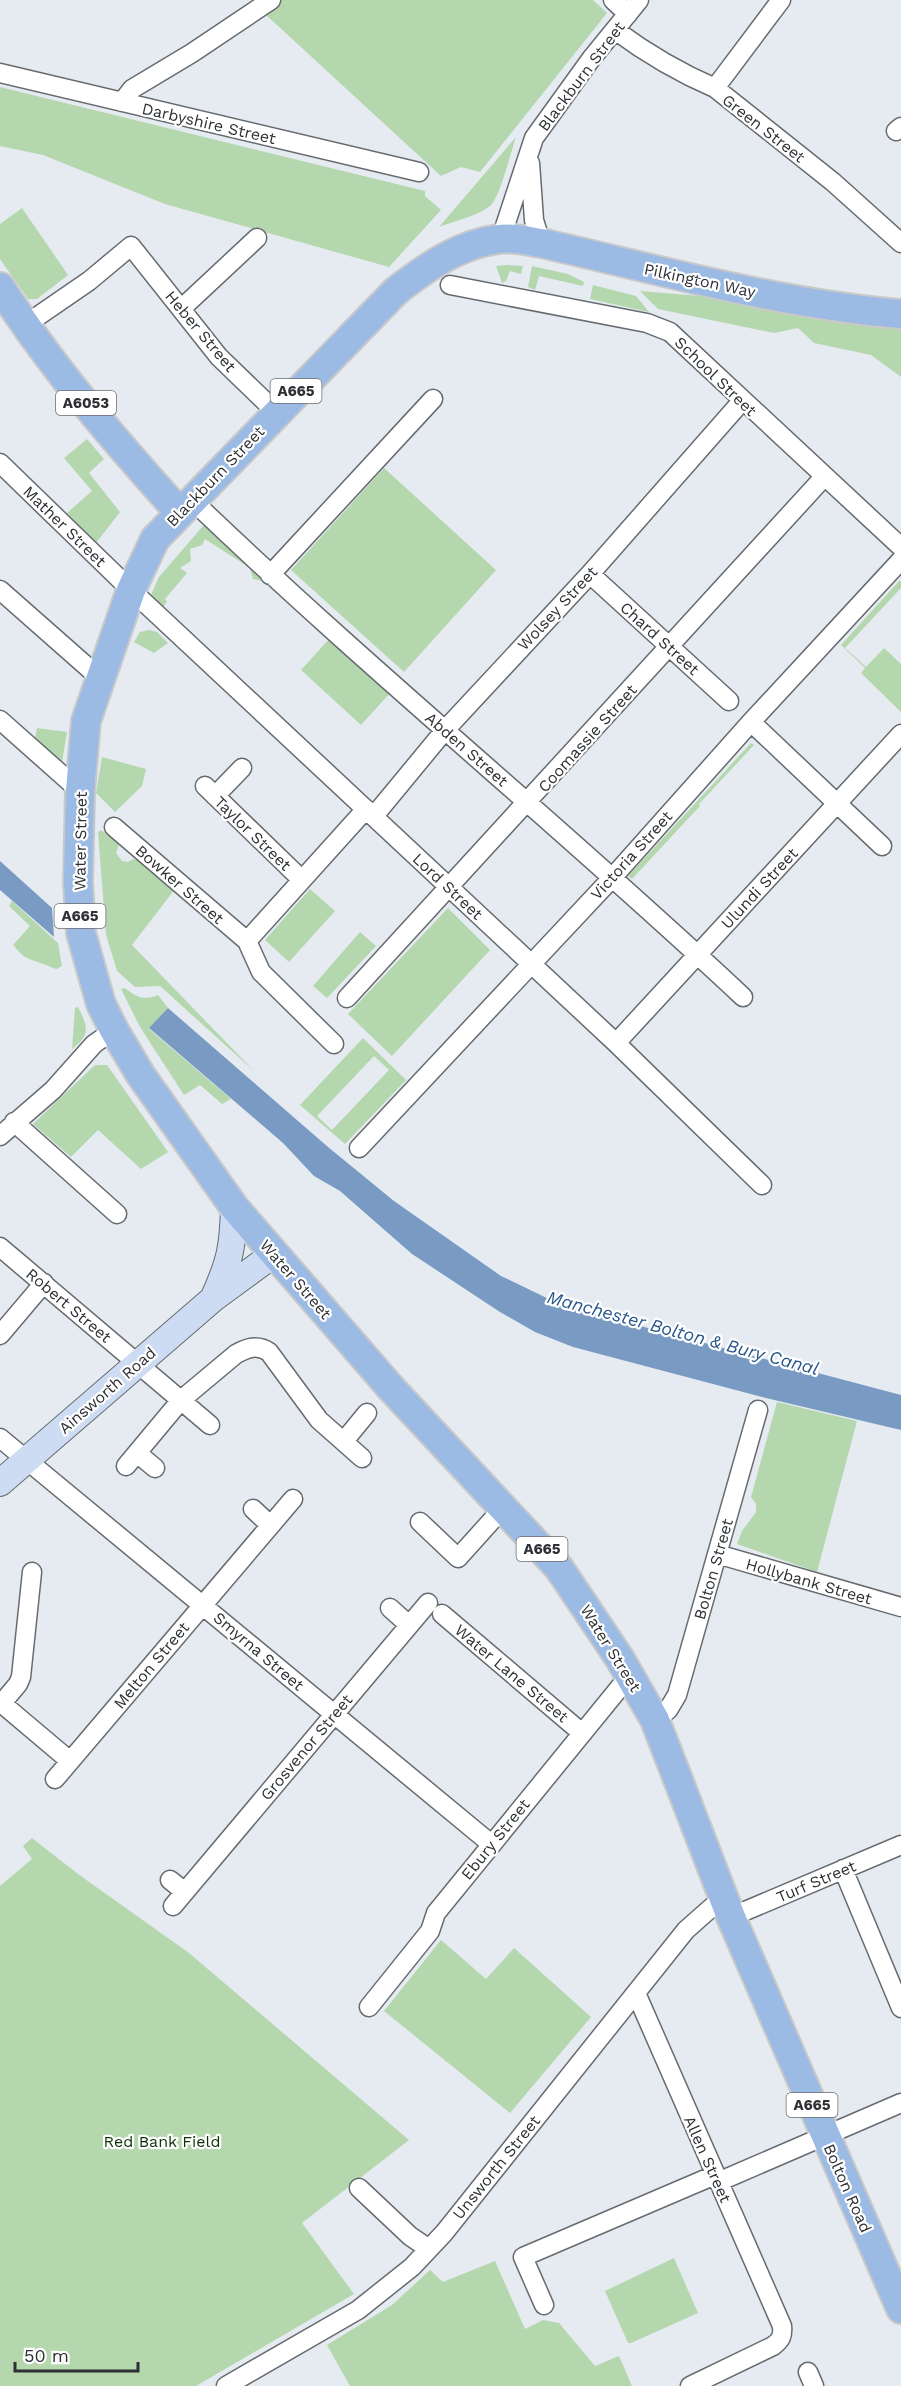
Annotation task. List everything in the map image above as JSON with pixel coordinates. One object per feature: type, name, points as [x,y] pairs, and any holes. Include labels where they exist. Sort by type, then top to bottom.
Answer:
[{"type":"main road","name":"Pilkington Way","points":[[501,238],[541,243],[758,293],[868,311],[901,314]]},
{"type":"main road","name":"Blackburn Street","points":[[131,590],[155,539],[396,291],[411,278],[447,255],[501,238]]},
{"type":"main road","name":"A6053","points":[[2,292],[110,435],[186,507]]},
{"type":"main road","name":"Water Street","points":[[131,590],[86,721],[80,791],[78,882],[81,933],[93,978],[114,1030],[140,1074],[234,1207],[390,1387],[560,1568],[655,1720],[728,1909]]},
{"type":"main road","name":"Ainsworth Road","points":[[214,1298],[229,1263],[233,1244],[234,1207]]},
{"type":"main road","name":"Ainsworth Road","points":[[0,1483],[214,1298],[274,1254]]},
{"type":"main road","name":"Bolton Road","points":[[728,1909],[901,2309]]},
{"type":"street","points":[[122,102],[132,89],[272,0]]},
{"type":"street","points":[[612,0],[634,7]]},
{"type":"street","points":[[715,88],[781,0]]},
{"type":"street","name":"Blackburn Street","points":[[501,238],[534,138],[591,59],[634,7]]},
{"type":"street","name":"Green Street","points":[[615,30],[664,62],[715,88],[833,182],[901,243]]},
{"type":"street","name":"Darbyshire Street","points":[[0,73],[418,172]]},
{"type":"street","name":"Blackburn Street","points":[[530,155],[534,220],[541,243]]},
{"type":"street","points":[[181,309],[257,238]]},
{"type":"street","name":"Heber Street","points":[[25,325],[89,281],[131,246],[219,357],[276,412]]},
{"type":"street","name":"School Street","points":[[450,285],[647,323],[670,332],[901,548]]},
{"type":"street","points":[[270,575],[433,399]]},
{"type":"street","name":"Wolsey Street","points":[[247,941],[302,880],[407,776],[445,730],[590,574],[742,401]]},
{"type":"street","name":"Mather Street","points":[[0,463],[131,590]]},
{"type":"street","name":"Coomassie Street","points":[[347,998],[528,803],[824,477]]},
{"type":"street","name":"Abden Street","points":[[186,507],[270,575],[612,878],[743,998]]},
{"type":"street","name":"Victoria Street","points":[[359,1148],[612,878],[751,722],[901,560]]},
{"type":"street","name":"Chard Street","points":[[590,574],[729,701]]},
{"type":"street","name":"Lord Street","points":[[131,590],[616,1043],[762,1185]]},
{"type":"street","points":[[0,591],[101,679]]},
{"type":"street","points":[[0,720],[80,791]]},
{"type":"street","points":[[751,722],[882,846]]},
{"type":"street","name":"Ulundi Street","points":[[616,1043],[901,734]]},
{"type":"street","name":"Taylor Street","points":[[242,768],[210,791],[302,880]]},
{"type":"street","name":"Bowker Street","points":[[114,827],[247,941]]},
{"type":"street","points":[[247,941],[261,972],[334,1044]]},
{"type":"street","points":[[0,1136],[53,1090],[94,1044],[114,1030]]},
{"type":"street","points":[[14,1122],[117,1214]]},
{"type":"street","name":"Robert Street","points":[[0,1246],[139,1363]]},
{"type":"street","points":[[0,1335],[44,1283]]},
{"type":"street","points":[[156,1468],[131,1459],[181,1400],[246,1348],[263,1348],[269,1352],[319,1420],[362,1458]]},
{"type":"street","points":[[139,1363],[210,1425]]},
{"type":"street","name":"Bolton Street","points":[[655,1720],[668,1710],[677,1695],[758,1410]]},
{"type":"street","points":[[344,1441],[367,1413]]},
{"type":"street","name":"Smyrna Street","points":[[0,1438],[490,1843]]},
{"type":"street","name":"Melton Street","points":[[55,1779],[292,1499]]},
{"type":"street","points":[[420,1522],[458,1558],[503,1508]]},
{"type":"street","points":[[253,1509],[270,1525]]},
{"type":"street","name":"Hollybank Street","points":[[717,1554],[901,1607]]},
{"type":"street","points":[[32,1572],[37,1598],[21,1677],[18,1684],[1,1702],[70,1761]]},
{"type":"street","points":[[390,1608],[410,1625]]},
{"type":"street","name":"Grosvenor Street","points":[[173,1906],[410,1625],[435,1609]]},
{"type":"street","name":"Water Lane Street","points":[[435,1609],[582,1733]]},
{"type":"street","name":"Ebury Street","points":[[369,2007],[430,1931],[436,1913],[490,1843],[629,1676]]},
{"type":"street","name":"Turf Street","points":[[728,1909],[843,1869],[901,1845]]},
{"type":"street","points":[[843,1869],[901,2008]]},
{"type":"street","points":[[170,1880],[185,1892]]},
{"type":"street","name":"Unsworth Street","points":[[226,2386],[358,2310],[386,2290],[429,2249],[686,1930],[712,1907],[728,1909]]},
{"type":"street","name":"Allen Street","points":[[636,1993],[782,2326],[783,2334],[780,2341],[773,2346],[690,2386]]},
{"type":"street","points":[[544,2305],[523,2257],[901,2103]]},
{"type":"street","points":[[359,2188],[410,2236],[429,2249]]},
{"type":"green space","points":[[279,0],[593,0],[607,13],[480,172],[461,167],[441,176],[265,14]]},
{"type":"green space","points":[[0,87],[425,191],[425,196],[441,210],[389,267],[165,204],[43,155],[0,146]]},
{"type":"green space","points":[[516,137],[501,184],[490,206],[439,227]]},
{"type":"green space","points":[[22,208],[68,275],[37,299],[28,299],[0,259],[0,224]]},
{"type":"green space","points":[[496,266],[523,266],[521,274],[510,271],[506,281],[502,283]]},
{"type":"green space","points":[[532,266],[568,274],[584,282],[583,286],[539,276],[535,290],[528,287]]},
{"type":"green space","points":[[593,285],[636,296],[649,312],[590,299]]},
{"type":"green space","points":[[640,291],[700,296],[901,327],[901,377],[871,355],[814,343],[798,328],[774,333],[658,309]]},
{"type":"green space","points":[[87,439],[104,459],[89,473],[120,512],[96,543],[67,513],[92,491],[64,458]]},
{"type":"green space","points":[[384,468],[496,570],[404,672],[291,570]]},
{"type":"green space","points":[[203,526],[210,526],[268,582],[253,579],[250,568],[205,539],[202,545],[190,549],[191,561],[180,568],[187,573],[165,599],[167,602],[163,607],[151,595],[159,577]]},
{"type":"green space","points":[[901,581],[901,588],[845,648],[866,667],[884,648],[901,664],[901,712],[861,673],[865,668],[841,645]]},
{"type":"green space","points":[[149,630],[157,632],[168,643],[154,653],[134,642],[140,632]]},
{"type":"green space","points":[[331,637],[391,692],[361,725],[301,670]]},
{"type":"green space","points":[[37,728],[67,732],[62,762],[35,738]]},
{"type":"green space","points":[[751,743],[754,745],[699,804],[700,806],[632,879],[628,876]]},
{"type":"green space","points":[[102,757],[146,769],[142,786],[115,812],[96,793]]},
{"type":"green space","points":[[101,830],[119,844],[116,853],[122,861],[128,862],[133,859],[143,861],[175,889],[132,945],[254,1071],[160,986],[135,987],[117,971],[106,935],[98,832]]},
{"type":"green space","points":[[310,889],[335,911],[289,962],[265,940]]},
{"type":"green space","points":[[12,901],[58,943],[62,966],[57,969],[29,959],[13,945],[30,926],[9,906]]},
{"type":"green space","points":[[448,908],[490,950],[392,1056],[348,1014]]},
{"type":"green space","points":[[360,932],[376,946],[327,998],[313,986]]},
{"type":"green space","points":[[125,988],[140,997],[148,998],[158,995],[168,1008],[149,1029],[231,1099],[222,1104],[200,1085],[184,1095],[140,1027],[121,989]]},
{"type":"green space","points":[[78,1007],[86,1030],[85,1035],[72,1049],[75,1008]]},
{"type":"green space","points":[[363,1038],[406,1080],[345,1144],[300,1105]],"holes":[[[374,1056],[389,1070],[332,1130],[317,1116]]]},
{"type":"green space","points":[[95,1065],[107,1065],[168,1152],[141,1169],[98,1130],[71,1157],[33,1124]]},
{"type":"green space","points":[[777,1402],[857,1421],[817,1572],[737,1544],[742,1531],[756,1512],[756,1504],[751,1497]]},
{"type":"green space","name":"Red Bank Field","points":[[32,1838],[78,1874],[189,1953],[409,2140],[302,2223],[354,2294],[196,2386],[0,2386],[0,1886],[32,1859],[23,1846]]},
{"type":"green space","points":[[441,1940],[486,1979],[514,1948],[591,2017],[510,2113],[384,2011]]},
{"type":"green space","points":[[674,2258],[698,2313],[628,2343],[605,2291]]},
{"type":"green space","points":[[495,2261],[525,2329],[543,2320],[559,2323],[595,2366],[619,2356],[632,2386],[350,2386],[327,2345],[392,2305],[430,2270],[443,2282]]},
{"type":"water","points":[[0,861],[52,908],[54,937],[0,890]]},
{"type":"water","points":[[168,1008],[394,1201],[501,1276],[553,1301],[599,1315],[901,1395],[901,1430],[766,1398],[573,1347],[535,1332],[500,1312],[412,1254],[340,1191],[314,1176],[283,1143],[149,1028]]},
{"type":"water label","name":"Manchester Bolton & Bury Canal","points":[[683,1333]]}]
